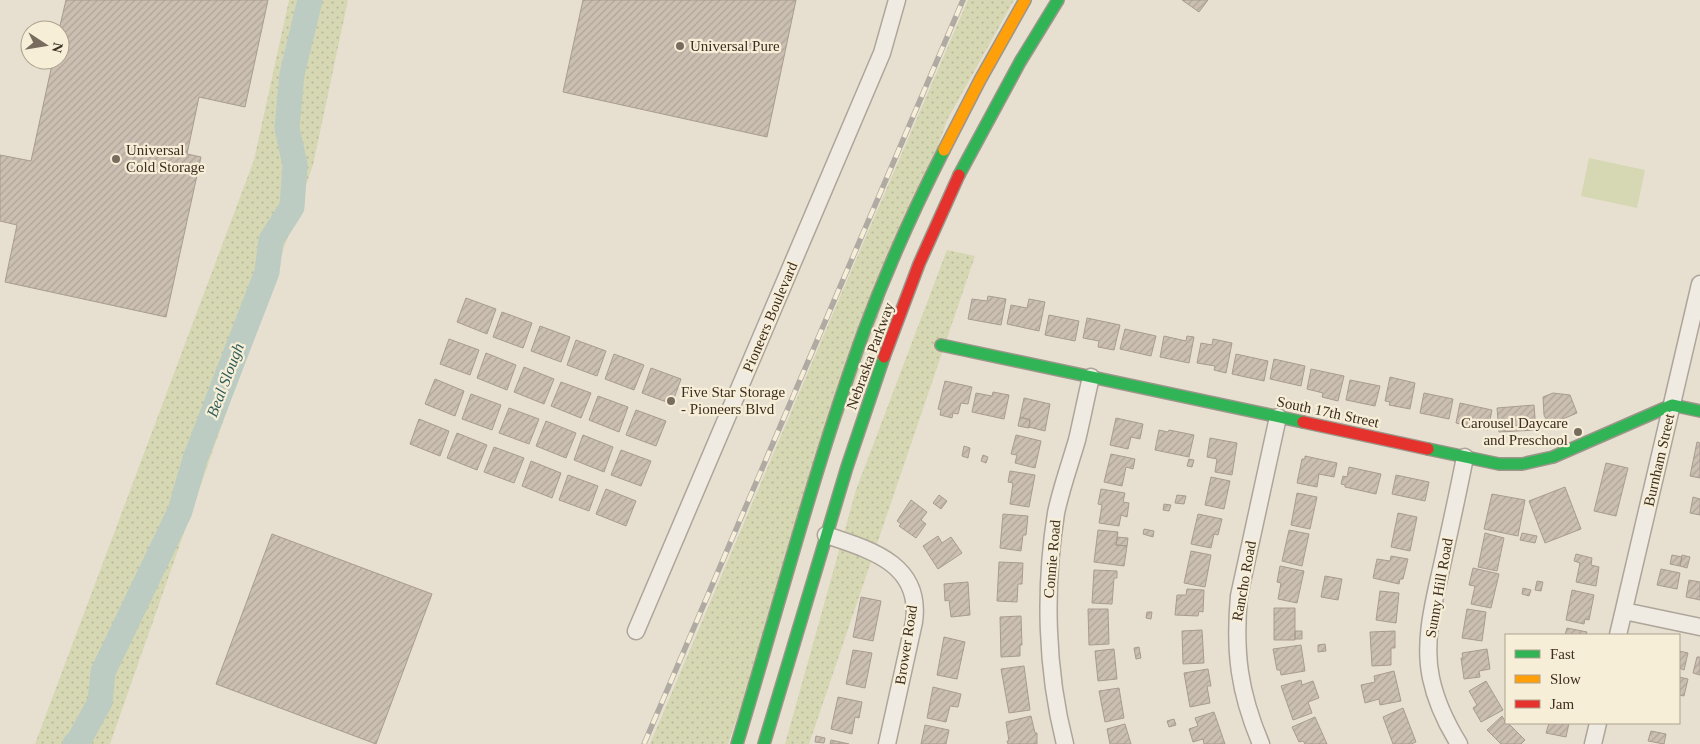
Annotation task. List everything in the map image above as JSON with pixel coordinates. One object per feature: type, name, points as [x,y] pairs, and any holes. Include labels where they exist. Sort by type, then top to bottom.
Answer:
[{"type":"main road","name":"Nebraska Parkway","points":[[737,744],[838,407],[865,329],[924,187],[1025,0]]},
{"type":"main road","name":"Nebraska Parkway","points":[[764,744],[826,535],[888,345],[914,277],[945,205],[1011,79],[1058,0]]},
{"type":"main road","name":"South 17th Street","points":[[941,345],[1466,457],[1510,464],[1543,460],[1672,405]]},
{"type":"main road","points":[[1672,405],[1700,411]]},
{"type":"street","name":"Pioneers Boulevard","points":[[636,631],[882,53],[896,0]]},
{"type":"street","name":"Burnham Street","points":[[1618,634],[1700,284]]},
{"type":"street","name":"Connie Road","points":[[1064,744],[1055,698],[1050,649],[1048,605],[1050,560],[1057,512],[1077,439],[1090,377]]},
{"type":"street","name":"Rancho Road","points":[[1261,744],[1251,720],[1242,687],[1237,657],[1236,626],[1239,596],[1278,416]]},
{"type":"street","name":"Sunny Hill Road","points":[[1459,744],[1445,721],[1435,696],[1430,676],[1428,639],[1432,611],[1466,457]]},
{"type":"street","name":"Brower Road","points":[[826,535],[872,552],[891,562],[900,569],[911,587],[915,610],[914,622],[887,744]]},
{"type":"street","points":[[1624,611],[1700,627]]},
{"type":"street","points":[[1593,744],[1598,724]]},
{"type":"green space","points":[[289,0],[348,0],[313,165],[110,744],[35,744],[254,160]]},
{"type":"green space","points":[[968,0],[1014,0],[947,120],[728,744],[650,744],[837,304]]},
{"type":"green space","points":[[1589,158],[1645,170],[1637,208],[1581,196]]},
{"type":"green space","points":[[947,250],[975,256],[809,744],[785,744],[856,490]]},
{"type":"building","name":"Universal Cold Storage","points":[[66,0],[268,0],[245,107],[199,97],[187,154],[201,157],[166,317],[5,282],[17,225],[0,221],[0,155],[31,161],[51,70],[70,70],[70,20],[61,20]]},
{"type":"building","name":"Universal Pure","points":[[583,0],[796,0],[767,137],[563,92]]},
{"type":"building","points":[[1182,0],[1208,0],[1199,12]]},
{"type":"building","points":[[988,296],[1006,299],[1001,325],[968,319],[972,299],[987,301]]},
{"type":"building","points":[[466,298],[496,309],[487,334],[457,322]]},
{"type":"building","points":[[1029,299],[1045,302],[1039,331],[1007,324],[1011,305],[1027,308]]},
{"type":"building","points":[[502,312],[532,323],[523,348],[493,337]]},
{"type":"building","points":[[1049,315],[1079,321],[1075,341],[1045,335]]},
{"type":"building","points":[[1087,318],[1120,325],[1114,350],[1098,347],[1099,341],[1083,338]]},
{"type":"building","points":[[540,326],[570,337],[561,362],[531,351]]},
{"type":"building","points":[[1125,329],[1156,336],[1151,356],[1120,349]]},
{"type":"building","points":[[1164,336],[1186,341],[1187,336],[1194,337],[1189,363],[1160,357]]},
{"type":"building","points":[[449,339],[479,350],[470,375],[440,364]]},
{"type":"building","points":[[1213,339],[1232,343],[1226,373],[1214,370],[1215,366],[1197,363],[1201,343],[1212,345]]},
{"type":"building","points":[[576,340],[606,351],[597,376],[567,365]]},
{"type":"building","points":[[486,353],[516,365],[507,390],[477,378]]},
{"type":"building","points":[[614,354],[644,365],[634,390],[605,379]]},
{"type":"building","points":[[1236,354],[1268,361],[1264,381],[1232,374]]},
{"type":"building","points":[[1274,359],[1305,366],[1301,386],[1270,379]]},
{"type":"building","points":[[524,367],[554,379],[544,404],[514,392]]},
{"type":"building","points":[[651,368],[681,379],[672,404],[642,393]]},
{"type":"building","points":[[1311,369],[1344,376],[1338,401],[1322,397],[1323,393],[1307,389]]},
{"type":"building","points":[[1390,377],[1415,383],[1410,409],[1389,405],[1390,402],[1385,401]]},
{"type":"building","points":[[435,379],[464,391],[455,416],[425,404]]},
{"type":"building","points":[[1350,380],[1380,386],[1375,406],[1346,400]]},
{"type":"building","points":[[945,381],[972,387],[968,404],[961,403],[958,414],[953,413],[952,418],[940,415],[941,410],[938,409]]},
{"type":"building","points":[[561,382],[591,393],[581,418],[551,406]]},
{"type":"building","points":[[993,392],[1009,395],[1004,419],[972,412],[976,393],[992,396]]},
{"type":"building","points":[[1424,393],[1453,399],[1449,419],[1420,413]]},
{"type":"building","points":[[1553,393],[1570,395],[1577,413],[1549,425],[1544,415],[1543,397]]},
{"type":"building","points":[[471,394],[501,405],[492,430],[462,419]]},
{"type":"building","points":[[598,396],[628,407],[619,432],[589,420]]},
{"type":"building","points":[[1024,398],[1050,404],[1045,431],[1029,427],[1030,420],[1020,417]]},
{"type":"building","points":[[1460,403],[1492,410],[1488,430],[1456,423]]},
{"type":"building","points":[[1534,405],[1536,430],[1499,432],[1497,408]]},
{"type":"building","points":[[509,408],[539,419],[529,444],[499,433]]},
{"type":"building","points":[[636,410],[666,421],[656,446],[626,435]]},
{"type":"building","points":[[1020,417],[1030,420],[1029,428],[1018,426]]},
{"type":"building","points":[[1116,418],[1143,424],[1140,439],[1131,437],[1128,449],[1110,445]]},
{"type":"building","points":[[419,419],[449,431],[440,456],[410,444]]},
{"type":"building","points":[[546,421],[576,433],[566,458],[536,446]]},
{"type":"building","points":[[1159,430],[1194,435],[1189,457],[1155,450]]},
{"type":"building","points":[[457,433],[487,445],[477,470],[447,458]]},
{"type":"building","points":[[583,435],[613,447],[604,472],[574,460]]},
{"type":"building","points":[[1016,435],[1041,441],[1035,468],[1015,463],[1017,455],[1011,454]]},
{"type":"building","points":[[1210,438],[1237,443],[1232,475],[1215,472],[1217,459],[1207,457]]},
{"type":"building","points":[[1697,442],[1700,443],[1700,478],[1690,476]]},
{"type":"building","points":[[964,446],[970,448],[968,458],[962,456]]},
{"type":"building","points":[[494,447],[524,458],[514,483],[484,472]]},
{"type":"building","points":[[621,450],[651,461],[641,486],[611,475]]},
{"type":"building","points":[[1111,454],[1135,459],[1133,469],[1126,467],[1122,486],[1104,482]]},
{"type":"building","points":[[983,455],[988,457],[986,463],[981,461]]},
{"type":"building","points":[[1305,456],[1337,463],[1334,477],[1319,474],[1317,487],[1297,483],[1302,459],[1305,459]]},
{"type":"building","points":[[1189,459],[1194,460],[1192,467],[1187,466]]},
{"type":"building","points":[[531,461],[561,473],[552,498],[522,486]]},
{"type":"building","points":[[1606,463],[1628,468],[1616,516],[1594,511]]},
{"type":"building","points":[[1349,467],[1381,474],[1376,494],[1345,487],[1345,485],[1341,484],[1343,476],[1347,477]]},
{"type":"building","points":[[1010,471],[1035,475],[1029,507],[1010,504],[1013,483],[1008,482]]},
{"type":"building","points":[[568,475],[598,486],[589,511],[559,500]]},
{"type":"building","points":[[1396,475],[1429,482],[1425,501],[1392,494]]},
{"type":"building","points":[[1211,477],[1230,481],[1224,509],[1205,505]]},
{"type":"building","points":[[1565,487],[1581,529],[1545,543],[1529,501]]},
{"type":"building","points":[[606,489],[636,501],[626,526],[596,514]]},
{"type":"building","points":[[1101,489],[1125,493],[1123,502],[1129,503],[1127,517],[1121,515],[1119,526],[1099,523],[1102,505],[1098,504]]},
{"type":"building","points":[[1297,493],[1317,497],[1310,529],[1291,525]]},
{"type":"building","points":[[1492,494],[1525,500],[1518,536],[1484,529]]},
{"type":"building","points":[[939,495],[947,501],[941,509],[933,503]]},
{"type":"building","points":[[1177,495],[1186,496],[1184,504],[1175,503]]},
{"type":"building","points":[[1693,497],[1700,499],[1700,515],[1690,513]]},
{"type":"building","points":[[911,500],[927,512],[921,520],[926,524],[916,538],[899,526],[901,524],[897,521]]},
{"type":"building","points":[[1164,504],[1171,505],[1169,511],[1163,510]]},
{"type":"building","points":[[1398,513],[1417,517],[1410,551],[1391,547]]},
{"type":"building","points":[[1003,514],[1028,516],[1026,535],[1023,535],[1021,551],[1000,548]]},
{"type":"building","points":[[1198,514],[1222,519],[1218,535],[1214,534],[1211,548],[1191,544]]},
{"type":"building","points":[[1144,529],[1154,531],[1153,537],[1143,534]]},
{"type":"building","points":[[1098,530],[1118,532],[1116,545],[1127,546],[1124,566],[1094,562]]},
{"type":"building","points":[[1289,530],[1309,534],[1302,566],[1282,561]]},
{"type":"building","points":[[1485,533],[1504,538],[1497,571],[1478,567]]},
{"type":"building","points":[[1522,533],[1537,536],[1535,543],[1520,540]]},
{"type":"building","points":[[272,534],[432,594],[376,744],[216,684]]},
{"type":"building","points":[[938,536],[942,543],[951,537],[962,553],[938,569],[923,546]]},
{"type":"building","points":[[1117,537],[1128,538],[1127,546],[1116,545]]},
{"type":"building","points":[[1191,551],[1211,555],[1205,587],[1184,583]]},
{"type":"building","points":[[1576,554],[1592,558],[1591,565],[1599,567],[1596,586],[1576,582],[1580,563],[1574,561]]},
{"type":"building","points":[[1672,555],[1682,557],[1680,566],[1670,564]]},
{"type":"building","points":[[1682,555],[1690,557],[1687,568],[1680,566]]},
{"type":"building","points":[[1391,556],[1408,559],[1403,579],[1400,579],[1399,584],[1373,578],[1377,559],[1390,561]]},
{"type":"building","points":[[999,562],[1023,563],[1022,584],[1018,584],[1017,602],[997,601]]},
{"type":"building","points":[[1280,566],[1304,571],[1297,603],[1278,599],[1281,583],[1277,582]]},
{"type":"building","points":[[1473,568],[1499,574],[1491,608],[1471,604],[1475,586],[1469,585]]},
{"type":"building","points":[[1661,569],[1680,573],[1677,589],[1657,585]]},
{"type":"building","points":[[1094,570],[1117,571],[1117,578],[1114,578],[1112,604],[1092,603]]},
{"type":"building","points":[[1325,576],[1342,579],[1338,600],[1321,597]]},
{"type":"building","points":[[1689,580],[1700,582],[1700,600],[1686,597]]},
{"type":"building","points":[[1537,581],[1543,582],[1541,591],[1535,590]]},
{"type":"building","points":[[968,582],[970,615],[951,617],[949,600],[945,601],[944,584]]},
{"type":"building","points":[[1523,588],[1531,590],[1529,596],[1522,594]]},
{"type":"building","points":[[1187,589],[1204,590],[1203,612],[1199,611],[1198,616],[1175,615],[1177,595],[1186,595]]},
{"type":"building","points":[[1572,590],[1594,595],[1589,620],[1585,619],[1584,624],[1566,620]]},
{"type":"building","points":[[1380,591],[1399,593],[1396,623],[1376,620]]},
{"type":"building","points":[[861,597],[881,601],[873,641],[853,637]]},
{"type":"building","points":[[1274,608],[1295,608],[1295,640],[1274,640]]},
{"type":"building","points":[[1088,609],[1108,609],[1109,644],[1089,645]]},
{"type":"building","points":[[1467,609],[1486,612],[1482,641],[1462,638]]},
{"type":"building","points":[[1147,612],[1152,612],[1151,619],[1146,618]]},
{"type":"building","points":[[1021,616],[1022,645],[1020,645],[1020,656],[1001,657],[1000,617]]},
{"type":"building","points":[[1567,628],[1587,632],[1586,634],[1565,634]]},
{"type":"building","points":[[1202,630],[1204,663],[1183,664],[1182,631]]},
{"type":"building","points":[[1295,631],[1302,631],[1302,639],[1295,639]]},
{"type":"building","points":[[1395,631],[1395,648],[1391,648],[1391,665],[1372,666],[1370,632]]},
{"type":"building","points":[[944,637],[965,642],[957,679],[937,675]]},
{"type":"building","points":[[1325,644],[1326,651],[1318,652],[1318,645]]},
{"type":"building","points":[[1301,645],[1305,671],[1281,675],[1280,670],[1277,670],[1273,649]]},
{"type":"building","points":[[1139,647],[1141,658],[1136,659],[1134,648]]},
{"type":"building","points":[[1114,649],[1117,679],[1098,681],[1095,651]]},
{"type":"building","points":[[1487,649],[1490,669],[1479,671],[1480,677],[1464,679],[1462,653]]},
{"type":"building","points":[[853,650],[872,653],[865,688],[846,684]]},
{"type":"building","points":[[1680,651],[1688,653],[1684,670],[1680,668]]},
{"type":"building","points":[[1697,657],[1700,657],[1700,675],[1693,673]]},
{"type":"building","points":[[1024,666],[1030,710],[1009,713],[1001,669]]},
{"type":"building","points":[[1208,669],[1211,686],[1207,686],[1210,703],[1190,707],[1184,673]]},
{"type":"building","points":[[1394,671],[1401,701],[1380,705],[1379,699],[1365,703],[1361,685],[1375,682],[1374,676]]},
{"type":"building","points":[[1680,677],[1688,679],[1684,696],[1680,695]]},
{"type":"building","points":[[1301,680],[1302,685],[1313,681],[1319,698],[1308,702],[1312,713],[1293,720],[1281,686]]},
{"type":"building","points":[[1486,681],[1503,710],[1481,722],[1473,708],[1477,705],[1469,691]]},
{"type":"building","points":[[933,687],[961,694],[958,707],[950,706],[946,722],[927,718]]},
{"type":"building","points":[[1119,688],[1124,718],[1105,722],[1099,691]]},
{"type":"building","points":[[838,697],[862,702],[859,718],[855,717],[852,734],[831,729]]},
{"type":"building","points":[[1403,708],[1416,742],[1411,744],[1393,744],[1383,717]]},
{"type":"building","points":[[1214,712],[1225,744],[1204,744],[1203,739],[1193,742],[1189,729],[1198,726],[1195,718]]},
{"type":"building","points":[[1031,716],[1035,733],[1037,733],[1037,744],[1008,744],[1006,722]]},
{"type":"building","points":[[1502,716],[1505,724],[1509,724],[1525,740],[1521,744],[1501,744],[1487,730]]},
{"type":"building","points":[[1315,717],[1327,744],[1305,744],[1303,741],[1299,742],[1292,727]]},
{"type":"building","points":[[1174,719],[1176,725],[1169,727],[1167,721]]},
{"type":"building","points":[[1125,724],[1131,744],[1110,744],[1107,729]]},
{"type":"building","points":[[1549,724],[1569,724],[1566,737],[1546,733]]},
{"type":"building","points":[[925,725],[949,730],[946,744],[921,744]]},
{"type":"building","points":[[1651,731],[1666,734],[1664,744],[1648,741]]},
{"type":"building","points":[[816,736],[825,738],[824,743],[815,742]]},
{"type":"building","points":[[831,740],[849,744],[830,744]]},
{"type":"waterway","name":"Beal Slough","points":[[75,744],[100,702],[103,672],[180,511],[195,459],[267,272],[271,240],[292,207],[295,165],[287,128],[292,74],[310,0]]},
{"type":"railway","points":[[644,744],[963,0]]},
{"type":"traffic: fast","points":[[959,175],[1020,62],[1058,0]]},
{"type":"traffic: fast","points":[[737,744],[813,485],[846,382],[892,262],[944,150]]},
{"type":"traffic: fast","points":[[941,345],[1303,422]]},
{"type":"traffic: fast","points":[[764,744],[847,467],[884,357]]},
{"type":"traffic: fast","points":[[1428,449],[1499,464],[1522,464],[1553,457],[1672,405],[1700,411]]},
{"type":"traffic: slow","points":[[944,150],[980,80],[1025,0]]},
{"type":"traffic: jam","points":[[884,357],[919,264],[959,175]]},
{"type":"traffic: jam","points":[[1303,422],[1428,449]]},
{"type":"place","name":"Universal Pure","points":[[680,46]]},
{"type":"place","name":"Universal Cold Storage","points":[[116,159]]},
{"type":"place","name":"Five Star Storage - Pioneers Blvd","points":[[671,401]]},
{"type":"place","name":"Carousel Daycare and Preschool","points":[[1578,432]]}]
